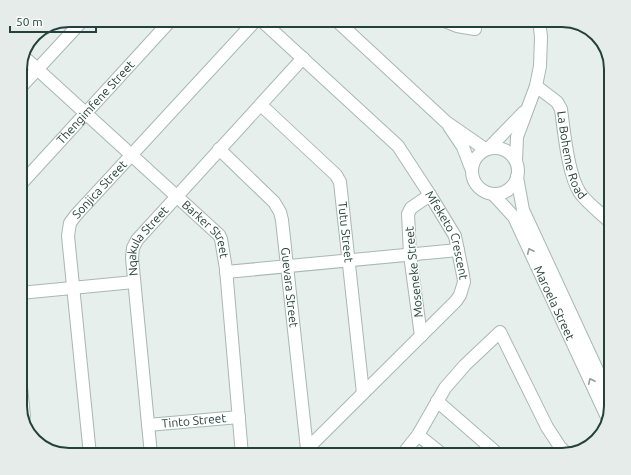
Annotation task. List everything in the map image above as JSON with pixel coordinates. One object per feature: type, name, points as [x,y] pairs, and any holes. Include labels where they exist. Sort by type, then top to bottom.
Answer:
[{"type":"street","points":[[27,81],[76,27]]},
{"type":"street","name":"Thengimfene Street","points":[[27,177],[165,27]]},
{"type":"street","name":"Sonjica Street","points":[[89,448],[68,236],[70,223],[250,27]]},
{"type":"street","name":"Mfeketo Crescent","points":[[269,27],[398,146],[455,236],[464,282],[460,295],[421,336],[308,448]]},
{"type":"street","points":[[344,27],[446,122],[487,149],[502,149],[510,154],[516,161]]},
{"type":"street","points":[[463,27],[475,29]]},
{"type":"street","points":[[528,108],[474,160],[472,176],[474,183],[479,189],[486,193],[500,194],[514,184],[517,177],[518,169],[516,161],[518,137],[536,86],[540,66],[542,52],[540,27]]},
{"type":"street","name":"Nqakula Street","points":[[150,448],[132,258],[135,244],[219,149],[303,58]]},
{"type":"street","name":"Barker Street","points":[[28,60],[219,235],[221,239],[226,272],[241,448]]},
{"type":"street","name":"La Boheme Road","points":[[536,86],[557,102],[561,109],[570,168],[574,183],[588,202],[604,217]]},
{"type":"street","name":"Tutu Street","points":[[261,104],[338,178],[341,186],[363,393]]},
{"type":"street","points":[[446,122],[463,147],[472,168]]},
{"type":"street","name":"Guevara Street","points":[[219,149],[274,202],[278,208],[282,220],[288,267],[304,448]]},
{"type":"street","name":"Maroela Street","points":[[517,177],[523,210],[604,385]]},
{"type":"street","name":"Maroela Street","points":[[493,194],[514,216],[604,411]]},
{"type":"street","name":"Moseneke Street","points":[[421,336],[410,255],[408,214],[411,208],[430,195]]},
{"type":"street","points":[[226,272],[458,250]]},
{"type":"street","points":[[27,292],[134,282]]},
{"type":"street","points":[[408,448],[418,435],[445,388],[453,378],[500,332],[554,438],[561,448]]},
{"type":"street","points":[[437,401],[491,448]]},
{"type":"street","name":"Tinto Street","points":[[148,425],[239,417]]},
{"type":"street","points":[[418,435],[434,448]]}]
